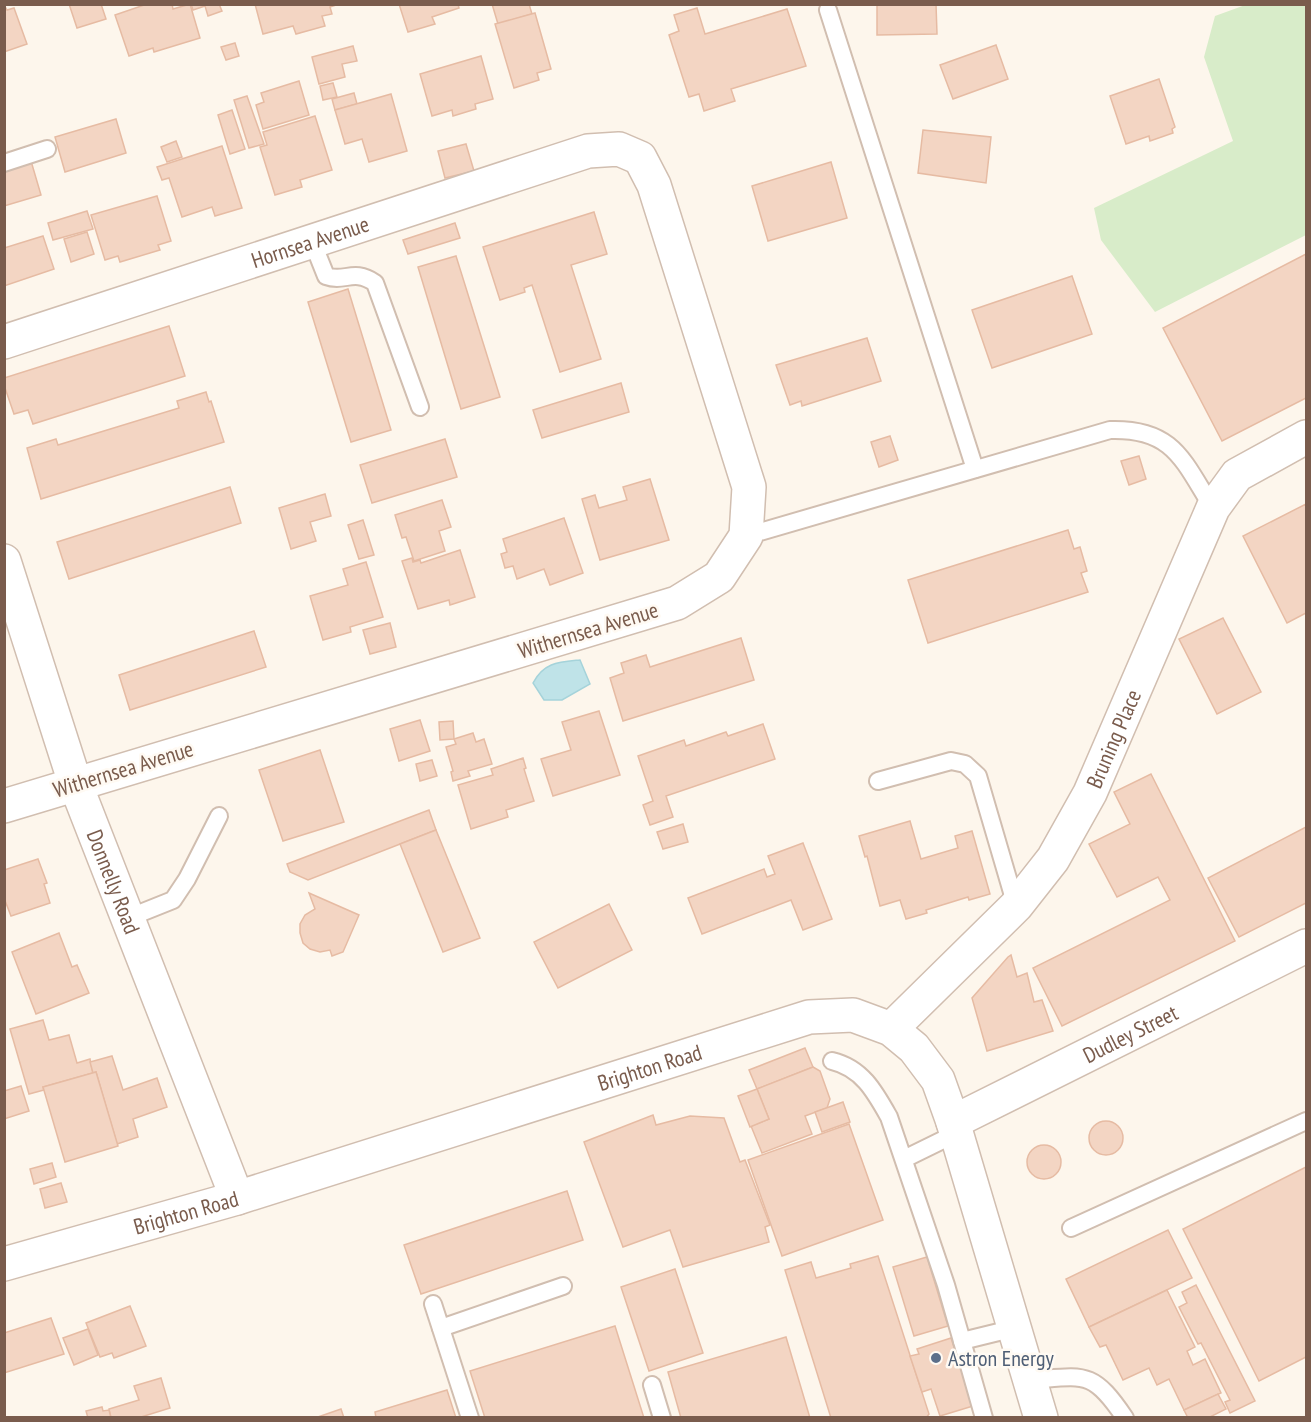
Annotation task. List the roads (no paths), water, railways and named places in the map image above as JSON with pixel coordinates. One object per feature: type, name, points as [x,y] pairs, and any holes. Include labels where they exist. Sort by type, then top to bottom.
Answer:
[{"type":"street","name":"Hornsea Avenue","points":[[4,342],[588,151],[619,149]]},
{"type":"street","name":"Withernsea Avenue","points":[[4,806],[677,603],[719,577],[746,536],[749,487],[654,185],[640,158],[619,149]]},
{"type":"street","name":"Bruning Place","points":[[891,1029],[1016,906],[1053,859],[1090,793],[1213,508],[1237,475],[1306,437]]},
{"type":"street","name":"Donnelly Road","points":[[4,561],[75,783],[237,1198]]},
{"type":"street","name":"Dudley Street","points":[[955,1128],[1306,946]]},
{"type":"street","name":"Brighton Road","points":[[4,1264],[237,1198],[809,1017],[853,1015],[891,1029],[914,1048],[938,1080],[955,1128],[1041,1418]]},
{"type":"lane","points":[[828,10],[975,469]]},
{"type":"lane","points":[[4,163],[47,149]]},
{"type":"lane","points":[[312,242],[326,276],[333,279],[353,275],[366,277],[375,283],[420,407]]},
{"type":"lane","points":[[746,536],[1110,430],[1129,429],[1148,433],[1174,448],[1213,508]]},
{"type":"lane","points":[[878,781],[951,761],[965,764],[978,776],[1016,906]]},
{"type":"lane","points":[[128,918],[173,900],[187,879],[219,816]]},
{"type":"lane","points":[[832,1061],[846,1064],[859,1074],[875,1092],[889,1117],[946,1285],[984,1418]]},
{"type":"lane","points":[[1071,1228],[1306,1121]]},
{"type":"lane","points":[[904,1159],[955,1128]]},
{"type":"lane","points":[[441,1328],[563,1286]]},
{"type":"lane","points":[[433,1304],[470,1418]]},
{"type":"lane","points":[[962,1341],[1015,1328]]},
{"type":"lane","points":[[1030,1380],[1081,1377],[1095,1382],[1110,1396],[1125,1418]]},
{"type":"lane","points":[[652,1385],[662,1418]]},
{"type":"water","points":[[580,660],[590,684],[562,700],[544,700],[533,683],[537,676],[553,664]]},
{"type":"place","name":"Astron Energy","points":[[936,1358]]}]
